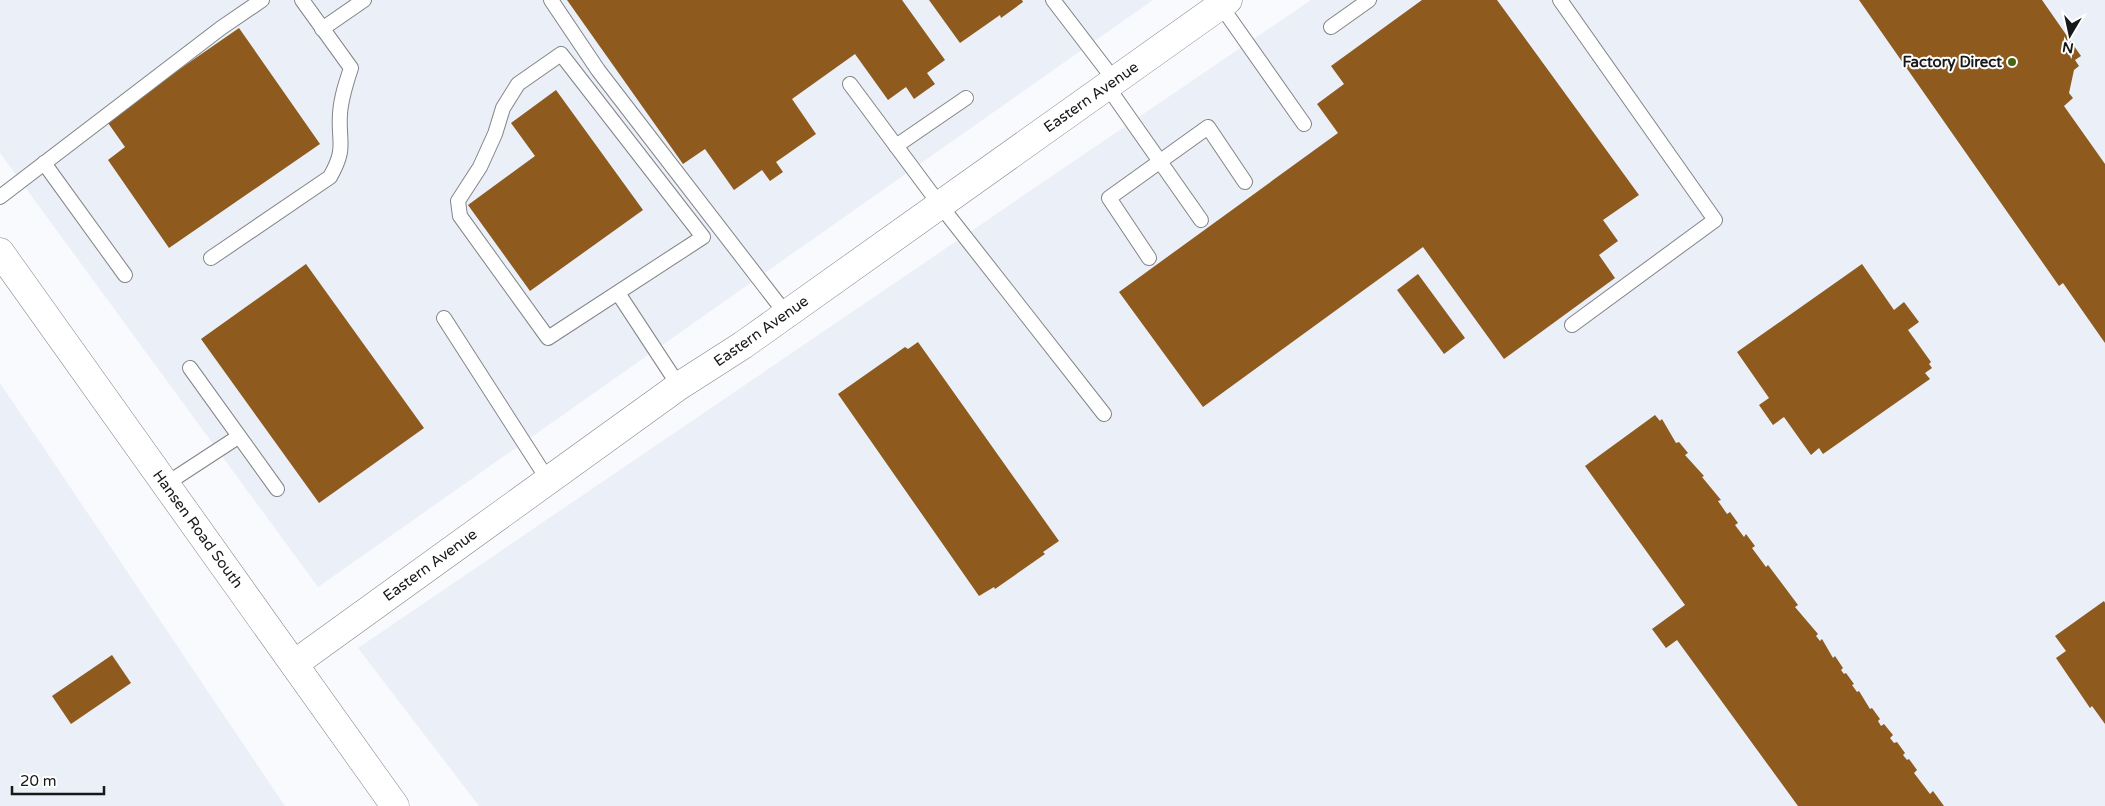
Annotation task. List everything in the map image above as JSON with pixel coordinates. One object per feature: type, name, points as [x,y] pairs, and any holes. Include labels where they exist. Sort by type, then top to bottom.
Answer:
[{"type":"street","name":"Eastern Avenue","points":[[294,664],[679,386],[786,314],[1225,3]]},
{"type":"street","name":"Hansen Road South","points":[[0,252],[395,806]]},
{"type":"lane","points":[[0,197],[221,28],[262,0]]},
{"type":"lane","points":[[211,258],[330,177],[338,164],[342,144],[340,115],[343,91],[351,68],[302,0]]},
{"type":"lane","points":[[322,29],[364,0]]},
{"type":"lane","points":[[551,0],[598,70],[786,314]]},
{"type":"lane","points":[[1053,0],[1111,83],[1159,161],[1201,220]]},
{"type":"lane","points":[[1331,27],[1369,0]]},
{"type":"lane","points":[[1560,0],[1715,220],[1572,325]]},
{"type":"lane","points":[[1225,3],[1304,124]]},
{"type":"lane","points":[[561,54],[703,237],[618,293],[548,338],[460,216],[458,201],[480,167],[495,134],[503,108],[518,84],[561,54]]},
{"type":"lane","points":[[850,84],[940,205],[1104,414]]},
{"type":"lane","points":[[896,146],[966,98]]},
{"type":"lane","points":[[1149,258],[1110,198],[1208,126],[1245,182]]},
{"type":"lane","points":[[44,163],[125,275]]},
{"type":"lane","points":[[618,293],[679,386]]},
{"type":"lane","points":[[444,318],[548,480]]},
{"type":"lane","points":[[190,368],[277,489]]},
{"type":"lane","points":[[166,484],[238,437]]},
{"type":"shaded area","points":[[0,0],[1153,0],[318,587],[0,153]]},
{"type":"shaded area","points":[[1311,0],[2105,0],[2105,806],[479,806],[358,648]]},
{"type":"shaded area","points":[[0,383],[285,806],[0,806]]},
{"type":"building","points":[[567,0],[902,0],[945,60],[927,73],[935,84],[914,99],[906,87],[888,100],[855,54],[792,99],[816,134],[776,162],[783,172],[770,181],[762,170],[734,190],[705,149],[683,164]]},
{"type":"building","points":[[929,0],[1022,0],[1023,2],[1001,18],[1000,15],[960,43]]},
{"type":"building","points":[[1422,0],[1497,0],[1639,195],[1603,220],[1618,241],[1599,255],[1615,278],[1504,359],[1423,247],[1203,407],[1119,292],[1338,133],[1317,104],[1344,84],[1331,66]]},
{"type":"building","points":[[1859,0],[2042,0],[2081,56],[2075,60],[2079,66],[2074,70],[2069,93],[2073,98],[2064,106],[2105,164],[2105,343],[2063,283],[2059,286]]},
{"type":"building","points":[[239,28],[320,144],[169,248],[108,160],[125,147],[106,120]]},
{"type":"building","points":[[556,90],[643,210],[530,291],[468,205],[535,156],[511,123]]},
{"type":"building","points":[[306,264],[424,428],[319,503],[201,339]]},
{"type":"building","points":[[1862,264],[1894,310],[1904,302],[1919,322],[1908,330],[1931,362],[1929,364],[1932,368],[1925,373],[1930,379],[1823,454],[1819,448],[1811,455],[1784,417],[1773,425],[1759,405],[1769,398],[1737,352]]},
{"type":"building","points":[[1418,274],[1465,338],[1444,354],[1397,290]]},
{"type":"building","points":[[918,342],[1059,541],[1043,552],[1045,554],[995,589],[994,587],[979,596],[838,394],[905,347],[908,349]]},
{"type":"building","points":[[1655,415],[1660,421],[1662,419],[1676,443],[1679,442],[1688,453],[1685,455],[1704,476],[1702,477],[1721,500],[1718,501],[1727,514],[1730,512],[1738,523],[1735,525],[1744,537],[1746,534],[1755,546],[1752,548],[1766,567],[1768,565],[1798,605],[1795,607],[1818,634],[1816,636],[1820,641],[1822,639],[1833,658],[1835,656],[1843,668],[1841,670],[1844,674],[1846,673],[1857,692],[1859,691],[1870,709],[1872,708],[1880,719],[1878,721],[1881,726],[1884,724],[1893,735],[1890,738],[1894,743],[1897,742],[1905,753],[1903,755],[1907,760],[1909,759],[1917,770],[1914,773],[1930,794],[1933,791],[1944,806],[1798,806],[1677,640],[1666,648],[1652,629],[1685,605],[1585,466]]},
{"type":"building","points":[[2104,601],[2105,724],[2092,706],[2090,708],[2056,658],[2066,651],[2055,636]]},
{"type":"building","points":[[112,655],[131,683],[71,724],[52,696]]},
{"type":"place","name":"Factory Direct","points":[[2012,62]]}]
